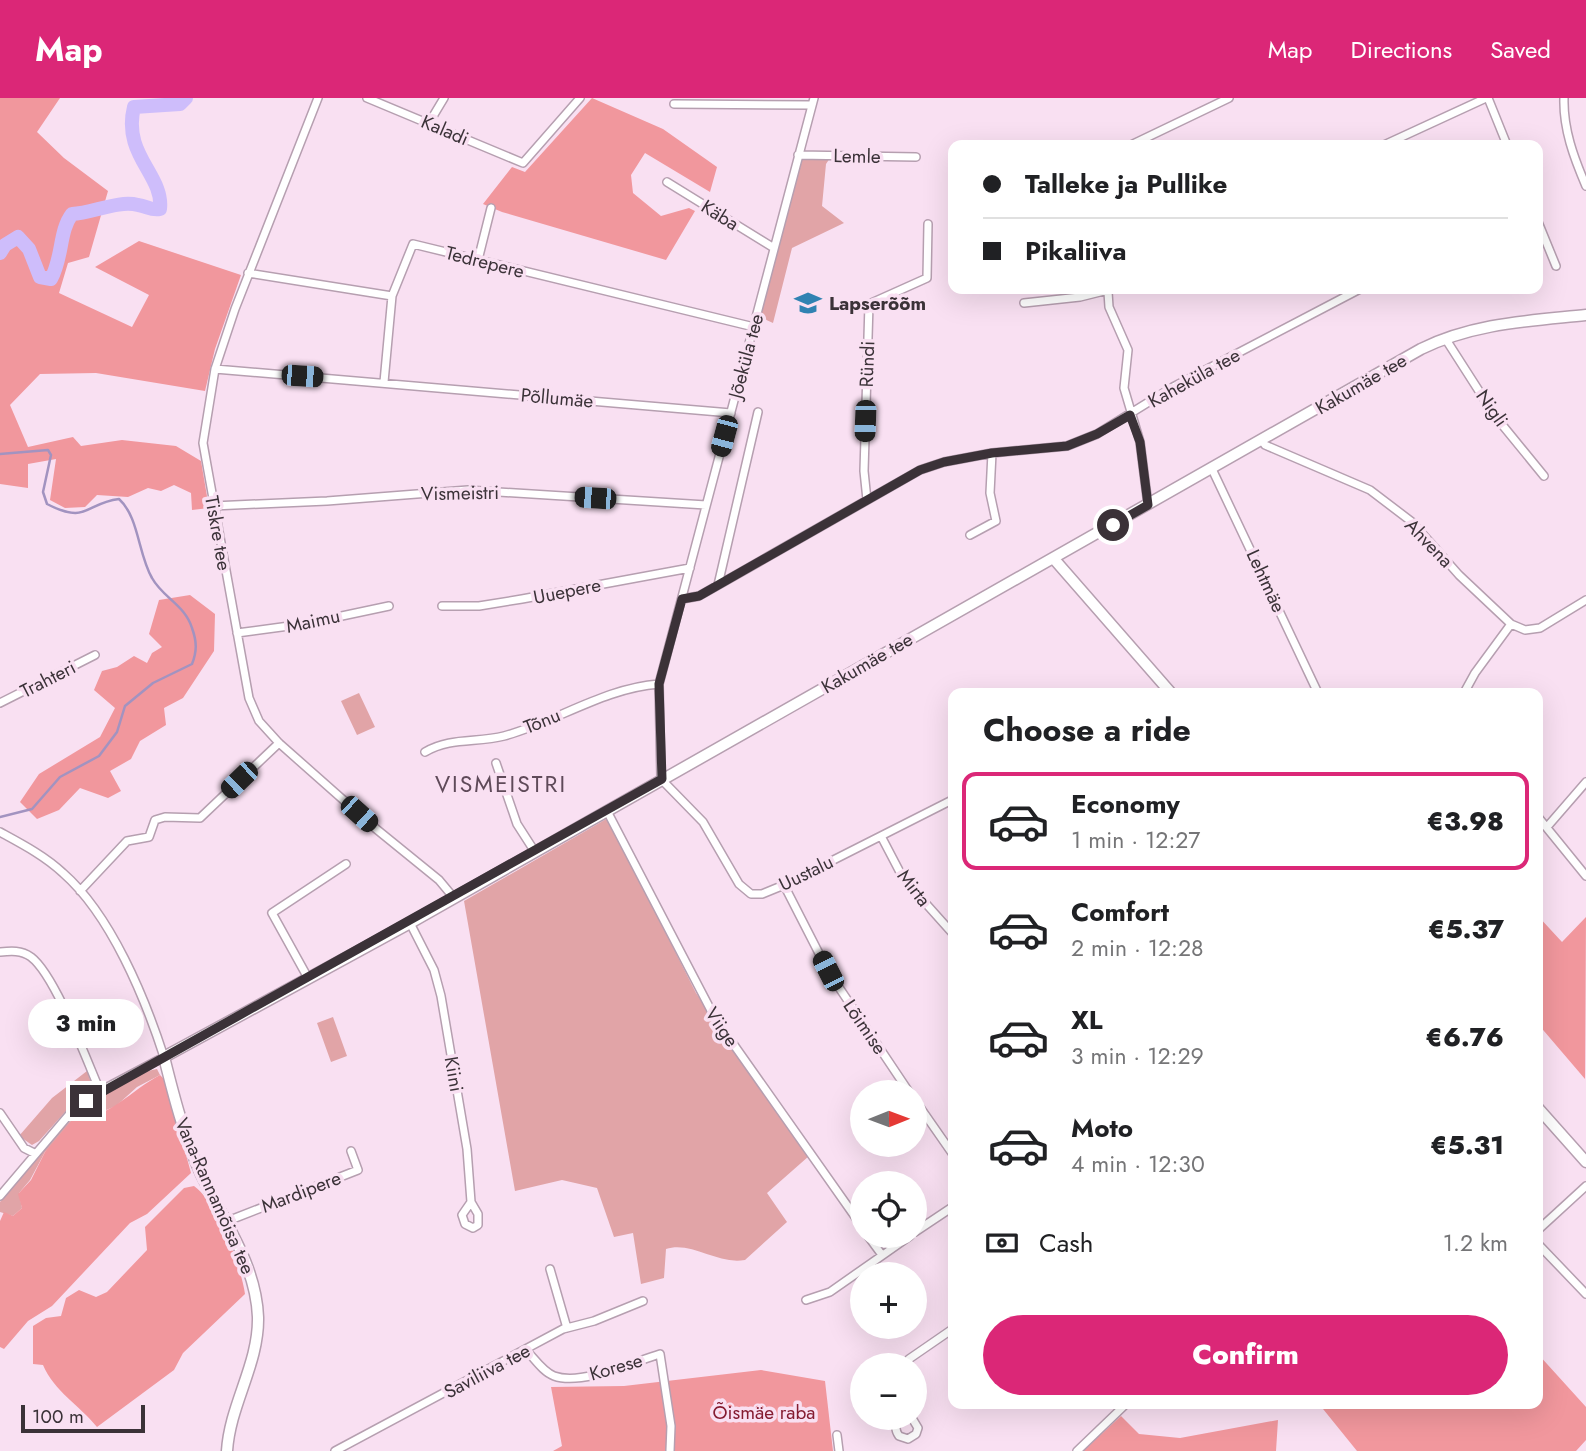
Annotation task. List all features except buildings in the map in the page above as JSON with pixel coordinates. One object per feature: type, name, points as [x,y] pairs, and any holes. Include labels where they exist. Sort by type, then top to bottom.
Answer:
[{"type":"street","name":"Tiskre tee","points":[[318,98],[248,273],[215,369],[203,443],[213,506],[249,698],[259,721],[279,743],[375,828],[439,880],[454,898]]},
{"type":"street","name":"Kaladi","points":[[367,98],[523,163],[580,98]]},
{"type":"street","points":[[429,122],[444,98]]},
{"type":"street","points":[[1141,140],[1229,98]]},
{"type":"street","points":[[1395,140],[1487,98],[1505,140]]},
{"type":"street","points":[[1564,98],[1568,136],[1586,186]]},
{"type":"street","points":[[674,104],[813,102]]},
{"type":"street","name":"Jõeküla tee","points":[[662,779],[659,684],[813,102]]},
{"type":"street","name":"Lemle","points":[[799,155],[916,157]]},
{"type":"street","name":"Käba","points":[[667,182],[774,248]]},
{"type":"street","points":[[478,260],[491,208]]},
{"type":"street","name":"Ründi","points":[[867,500],[864,471],[869,304],[927,278],[928,224]]},
{"type":"street","points":[[1543,234],[1556,266]]},
{"type":"street","name":"Tedrepere","points":[[392,296],[413,244],[754,327]]},
{"type":"street","points":[[248,273],[392,296],[384,382]]},
{"type":"street","points":[[1024,303],[1084,294]]},
{"type":"street","points":[[1110,294],[1110,307],[1128,351],[1124,388],[1140,442],[1148,505]]},
{"type":"street","name":"Kaheküla tee","points":[[682,599],[699,596],[920,470],[944,462],[992,453],[1067,446],[1097,434],[1173,387],[1350,294]]},
{"type":"street","name":"Kakumäe tee","points":[[164,1057],[410,923],[1445,338],[1494,324],[1586,315]]},
{"type":"street","name":"Nigli","points":[[1445,338],[1495,416],[1544,476]]},
{"type":"street","name":"Põllumäe","points":[[215,369],[731,413]]},
{"type":"street","points":[[718,585],[758,412]]},
{"type":"street","name":"Ahvena","points":[[1262,441],[1265,445],[1370,490],[1412,522],[1459,575],[1511,624]]},
{"type":"street","points":[[970,535],[996,521],[990,484],[992,453]]},
{"type":"street","name":"Lehtmäe","points":[[1212,469],[1316,688]]},
{"type":"street","name":"Vismeistri","points":[[213,506],[327,501],[468,490],[706,505]]},
{"type":"street","points":[[1054,559],[1167,688]]},
{"type":"street","name":"Uuepere","points":[[442,606],[479,606],[690,568]]},
{"type":"street","points":[[1467,688],[1511,624],[1525,630],[1540,628],[1586,600]]},
{"type":"street","name":"Maimu","points":[[237,634],[304,624],[389,606]]},
{"type":"street","name":"Trahteri","points":[[0,703],[95,655]]},
{"type":"street","name":"Tõnu","points":[[425,752],[451,741],[501,737],[576,707],[643,685],[659,684]]},
{"type":"street","points":[[80,891],[127,841],[149,837],[155,820],[165,817],[200,818],[279,743]]},
{"type":"street","points":[[496,764],[513,813],[535,852]]},
{"type":"street","name":"Uustalu","points":[[662,779],[703,822],[745,889],[751,894],[762,894],[784,885],[948,802]]},
{"type":"street","points":[[1547,827],[1586,782]]},
{"type":"street","name":"Viige","points":[[607,811],[715,1018],[850,1210]]},
{"type":"street","points":[[1543,823],[1586,877]]},
{"type":"street","name":"Vana-Rannamõisa tee","points":[[0,832],[48,860],[80,891],[136,982],[164,1057],[193,1154],[252,1278],[258,1318],[254,1351],[230,1423],[226,1451]]},
{"type":"street","name":"Mirta","points":[[881,836],[903,878],[948,928]]},
{"type":"street","points":[[308,978],[272,914],[346,864]]},
{"type":"street","name":"Lõimise","points":[[784,885],[828,971],[901,1080]]},
{"type":"street","name":"Kiini","points":[[410,923],[434,970],[441,996],[467,1149],[471,1202],[478,1214],[476,1228],[467,1226],[462,1215],[471,1202]]},
{"type":"street","points":[[0,952],[19,951],[33,958],[62,1003],[100,1091]]},
{"type":"street","points":[[0,1196],[73,1110],[100,1091],[164,1057]]},
{"type":"street","points":[[0,1112],[24,1148],[34,1153]]},
{"type":"street","points":[[1543,1114],[1586,1162]]},
{"type":"street","points":[[928,1119],[948,1147]]},
{"type":"street","name":"Mardipere","points":[[225,1222],[358,1170],[351,1151]]},
{"type":"street","points":[[1543,1225],[1586,1186]]},
{"type":"street","points":[[927,1224],[948,1210]]},
{"type":"street","points":[[877,1248],[882,1255]]},
{"type":"street","points":[[806,1300],[830,1292],[893,1248]]},
{"type":"street","points":[[1543,1249],[1586,1294]]},
{"type":"street","points":[[550,1269],[567,1328]]},
{"type":"street","name":"Saviliiva tee","points":[[335,1451],[567,1328],[643,1300]]},
{"type":"street","points":[[918,1353],[948,1332]]},
{"type":"street","name":"Korese","points":[[526,1350],[553,1376],[574,1378],[595,1375],[660,1354],[671,1426],[670,1451]]},
{"type":"street","points":[[1077,1451],[1121,1409]]},
{"type":"street","points":[[895,1430],[899,1436],[908,1439],[914,1437],[917,1430]]},
{"type":"street","points":[[837,1435],[839,1451]]},
{"type":"shaded area","points":[[803,157],[830,158],[826,164],[822,206],[844,223],[792,248],[773,323],[760,317]]},
{"type":"shaded area","points":[[359,693],[375,727],[357,735],[341,701]]},
{"type":"shaded area","points":[[608,818],[696,993],[809,1156],[767,1193],[787,1222],[745,1260],[724,1259],[685,1248],[666,1249],[664,1278],[641,1284],[633,1233],[614,1237],[597,1188],[562,1180],[515,1191],[464,901]]},
{"type":"shaded area","points":[[333,1017],[347,1056],[331,1062],[317,1023]]},
{"type":"shaded area","points":[[157,1069],[160,1075],[137,1087],[116,1106],[84,1119],[45,1152],[30,1180],[19,1193],[22,1208],[13,1216],[0,1212],[0,1202],[41,1151],[69,1122],[103,1096],[139,1075]]},
{"type":"shaded area","points":[[87,1071],[94,1091],[66,1111],[39,1141],[32,1145],[19,1136],[52,1098]]},
{"type":"green space","points":[[0,98],[60,98],[37,132],[64,158],[108,191],[89,257],[68,263],[59,293],[132,327],[149,295],[95,267],[139,241],[241,275],[215,349],[205,391],[96,373],[40,374],[10,405],[28,447],[73,437],[81,446],[122,440],[176,446],[201,461],[209,508],[192,510],[191,493],[174,485],[161,491],[148,488],[128,497],[97,495],[85,507],[65,508],[50,500],[56,459],[28,464],[28,488],[0,484]]},
{"type":"green space","points":[[592,98],[663,129],[717,167],[710,192],[645,153],[631,175],[633,193],[661,216],[689,208],[695,211],[666,260],[483,204],[512,167],[525,172]]},
{"type":"green space","points":[[190,595],[215,614],[214,651],[183,698],[164,708],[166,725],[140,741],[131,759],[110,771],[121,791],[108,798],[80,788],[59,810],[37,819],[20,802],[39,774],[100,737],[115,708],[94,690],[102,671],[117,667],[134,656],[147,663],[152,653],[162,647],[149,634],[159,600]]},
{"type":"green space","points":[[1586,917],[1585,1079],[1543,1030],[1543,921],[1562,942]]},
{"type":"green space","points":[[160,1075],[166,1081],[191,1173],[147,1214],[130,1223],[52,1306],[28,1321],[4,1349],[0,1347],[0,1221],[4,1212],[13,1216],[22,1208],[18,1194],[31,1180],[45,1152],[73,1119],[97,1115]]},
{"type":"green space","points":[[194,1186],[211,1206],[227,1236],[245,1294],[183,1353],[174,1370],[97,1427],[60,1390],[43,1365],[33,1364],[33,1326],[46,1318],[61,1316],[66,1298],[79,1290],[96,1297],[107,1292],[147,1250],[145,1227],[184,1188]]},
{"type":"green space","points":[[1543,1360],[1586,1407],[1586,1440],[1576,1451],[1357,1451],[1323,1409],[1543,1409]]},
{"type":"green space","name":"Õismäe raba","points":[[761,1370],[825,1381],[833,1451],[553,1451],[562,1446],[551,1387],[624,1386]]},
{"type":"green space","points":[[1121,1416],[1139,1434],[1180,1438],[1278,1420],[1276,1451],[1083,1451]]},
{"type":"waterway","points":[[0,253],[5,245],[18,237],[29,249],[40,277],[51,279],[58,262],[65,228],[72,214],[122,204],[160,209],[156,185],[134,138],[134,107],[180,104],[186,98]]},
{"type":"waterway","points":[[0,454],[48,450],[51,455],[43,492],[47,504],[60,510],[79,513],[119,499],[131,516],[152,578],[189,620],[196,646],[192,664],[153,683],[125,706],[117,732],[99,756],[60,777],[32,809],[0,817]]},
{"type":"place","name":"Lapserõõm","points":[[808,303]]},
{"type":"district","name":"VISMEISTRI","points":[[501,784]]},
{"type":"route","points":[[86,1101],[410,923],[662,779],[659,761],[659,684],[682,599],[699,596],[920,470],[944,462],[992,453],[1067,446],[1097,434],[1130,415],[1140,442],[1148,505],[1113,525]]}]
